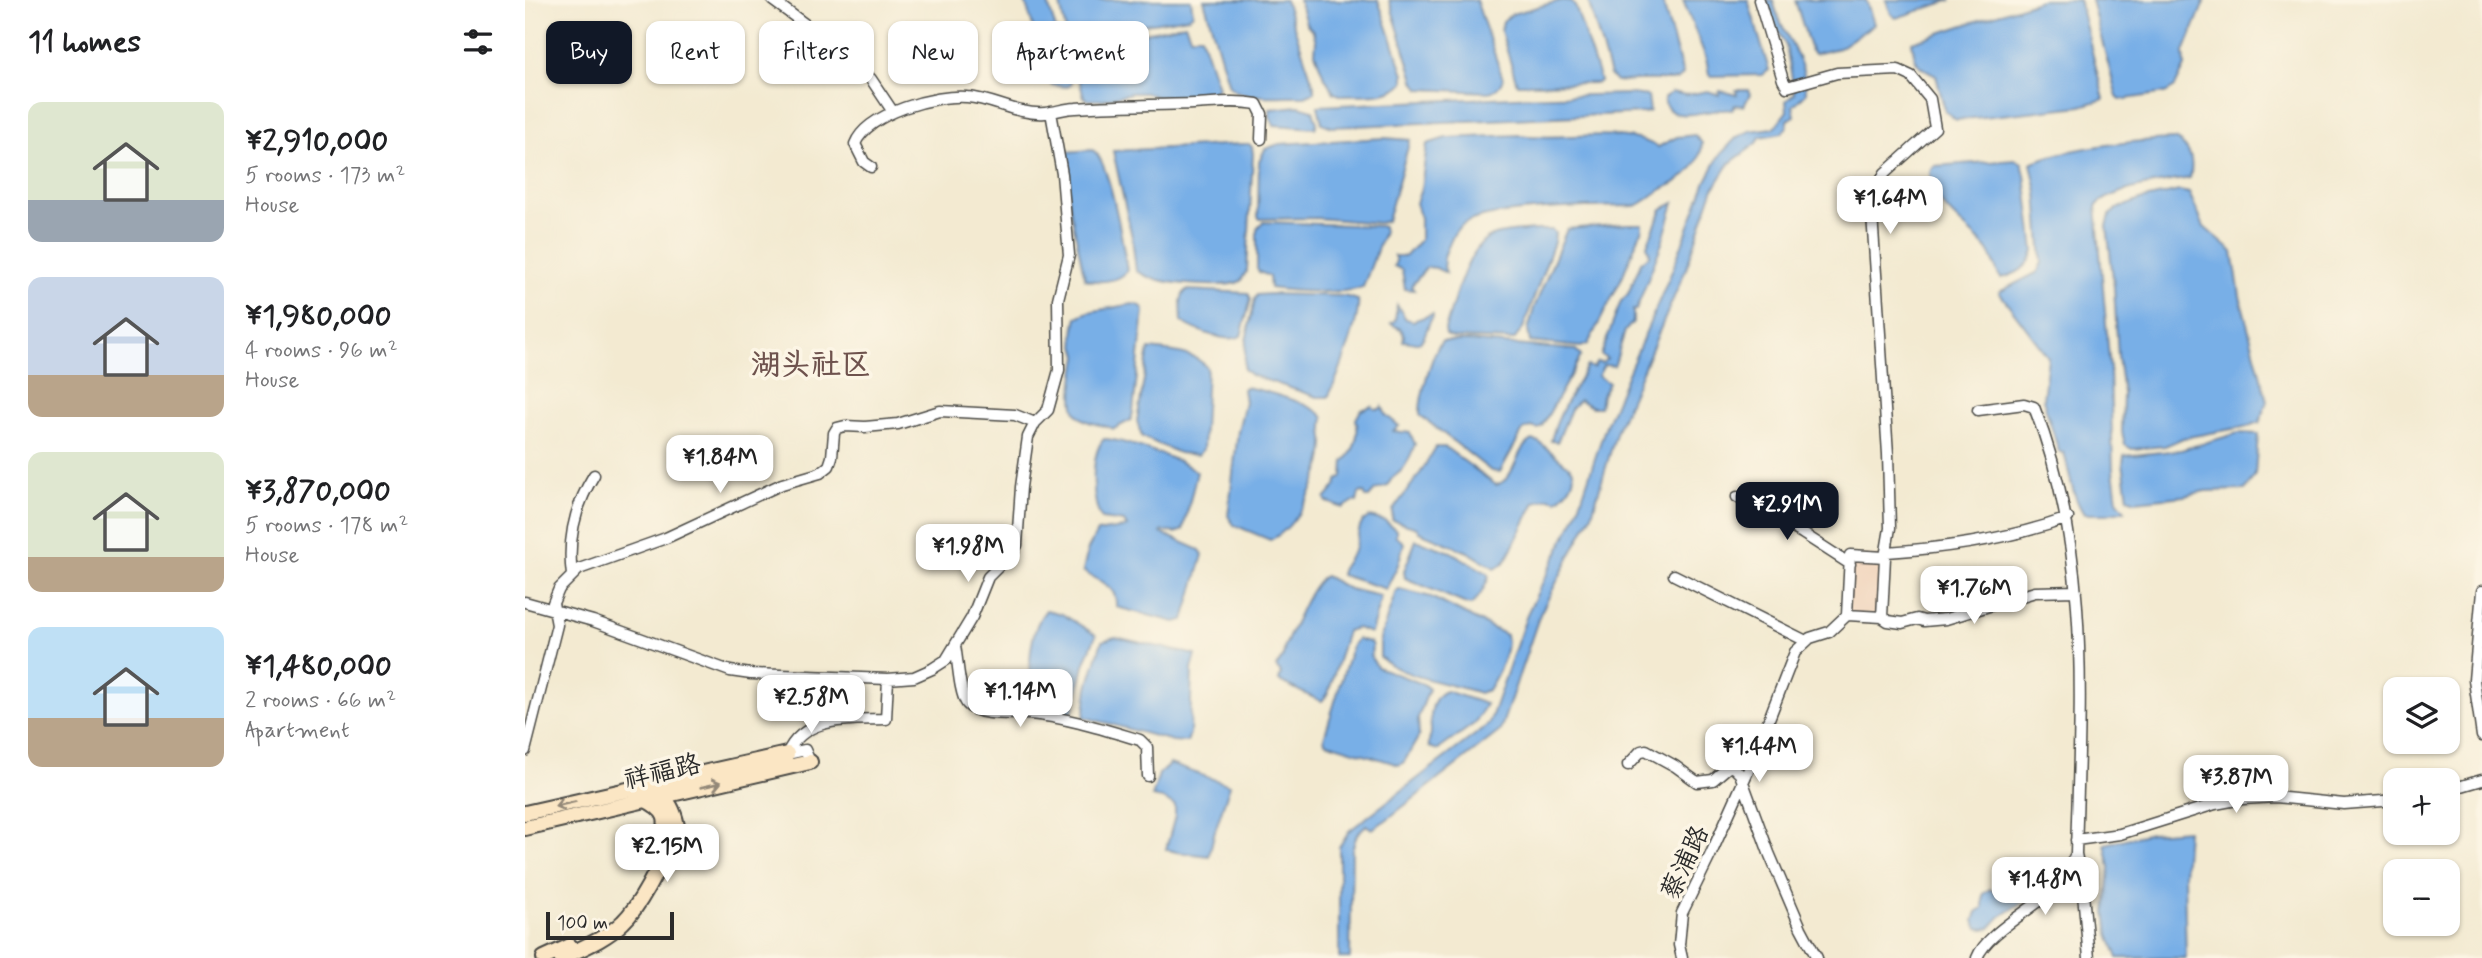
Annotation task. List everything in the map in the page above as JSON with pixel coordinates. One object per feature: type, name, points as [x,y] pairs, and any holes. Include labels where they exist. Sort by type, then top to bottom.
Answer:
[{"type":"main road","name":"祥福路","points":[[525,828],[787,754]]},
{"type":"main road","name":"祥福路","points":[[662,796],[810,762]]},
{"type":"main road","name":"祥福路","points":[[525,813],[606,795],[645,793]]},
{"type":"main road","points":[[561,958],[592,944],[623,922],[638,903],[677,826],[674,812],[662,796],[645,793]]},
{"type":"main road","points":[[544,958],[587,937],[616,916],[632,895],[667,828],[666,817],[645,793]]},
{"type":"street","points":[[772,0],[847,55],[871,79],[893,112]]},
{"type":"street","points":[[1759,0],[1787,87],[1837,72],[1898,70],[1911,76],[1921,87],[1930,99],[1933,111],[1935,128],[1885,173],[1875,192],[1872,214],[1888,454],[1890,528],[1882,617]]},
{"type":"street","points":[[871,167],[859,154],[855,144],[858,136],[876,121],[914,105],[965,97],[1007,109],[1052,113],[1075,108],[1221,101],[1257,104],[1262,114],[1261,139]]},
{"type":"street","points":[[525,602],[593,621],[730,671],[751,674],[888,679],[914,677],[946,660],[972,617],[988,577],[1017,545],[1028,437],[1035,423],[1046,414],[1055,389],[1059,347],[1058,299],[1069,255],[1062,174],[1052,113]]},
{"type":"street","points":[[1978,410],[2024,404],[2034,407],[2050,452],[2068,518],[2081,643],[2076,854],[2082,883],[2089,958]]},
{"type":"street","points":[[525,751],[557,625],[552,609],[559,589],[579,569],[666,538],[782,484],[820,473],[829,466],[834,433],[845,426],[898,424],[940,411],[1015,415],[1035,423]]},
{"type":"street","points":[[572,575],[570,545],[574,517],[594,475]]},
{"type":"street","points":[[1737,497],[1802,533],[1850,564]]},
{"type":"street","points":[[2068,518],[2028,532],[1992,539],[1886,554],[1850,555],[1847,615],[1882,617],[1888,621],[1902,623],[1917,619],[1947,619],[2035,592],[2075,591]]},
{"type":"street","points":[[1674,575],[1806,641]]},
{"type":"street","points":[[2482,592],[2474,680],[2482,736]]},
{"type":"street","name":"蔡浦路","points":[[1682,958],[1679,945],[1682,912],[1742,783],[1795,652],[1806,641],[1829,632],[1847,615]]},
{"type":"street","points":[[955,646],[964,694],[968,704],[974,709],[989,713],[1060,718],[1140,740],[1147,747],[1148,776]]},
{"type":"street","points":[[787,754],[792,741],[806,729],[829,722],[886,719],[888,679]]},
{"type":"street","points":[[787,754],[805,750],[810,762]]},
{"type":"street","points":[[1628,765],[1641,751],[1646,750],[1697,782],[1713,780],[1732,766],[1739,774],[1801,928],[1817,958]]},
{"type":"street","points":[[2460,786],[2482,780]]},
{"type":"street","points":[[2076,839],[2120,834],[2215,804],[2242,799],[2276,797],[2344,804],[2383,801]]},
{"type":"street","points":[[1976,958],[1979,951],[2004,928],[2058,885],[2076,854]]},
{"type":"shaded area","points":[[1850,555],[1885,557],[1882,617],[1847,615]]},
{"type":"water","points":[[1047,0],[1053,21],[1031,21],[1025,1]]},
{"type":"water","points":[[1059,0],[1191,0],[1193,14],[1149,24],[1149,21],[1064,21]]},
{"type":"water","points":[[1204,0],[1285,0],[1314,92],[1305,96],[1264,96],[1243,94],[1229,86]]},
{"type":"water","points":[[1299,0],[1378,0],[1404,74],[1404,82],[1383,93],[1334,93],[1315,53],[1313,31],[1306,23]]},
{"type":"water","points":[[1389,0],[1476,0],[1503,79],[1499,86],[1488,92],[1420,89],[1415,83]]},
{"type":"water","points":[[1563,0],[1571,1],[1576,8],[1600,81],[1517,84],[1501,31],[1503,21],[1512,14]]},
{"type":"water","points":[[1588,0],[1662,0],[1683,75],[1677,80],[1616,82],[1610,75]]},
{"type":"water","points":[[1683,0],[1748,0],[1769,70],[1762,75],[1709,75],[1706,58]]},
{"type":"water","points":[[1767,0],[1773,0],[1798,56],[1806,93],[1793,106],[1795,116],[1787,120],[1787,127],[1782,133],[1760,137],[1757,143],[1730,163],[1713,190],[1686,269],[1617,430],[1592,514],[1540,614],[1500,731],[1386,820],[1372,829],[1366,825],[1357,834],[1352,850],[1350,958],[1339,958],[1339,847],[1349,831],[1489,724],[1528,612],[1576,516],[1606,425],[1672,271],[1706,181],[1719,156],[1737,137],[1750,131],[1774,128],[1787,111],[1786,101],[1794,94],[1794,89],[1786,46],[1772,19]]},
{"type":"water","points":[[1795,0],[1866,0],[1874,24],[1839,48],[1814,54]]},
{"type":"water","points":[[1886,0],[1952,0],[1896,18],[1891,14]]},
{"type":"water","points":[[2041,0],[2079,0],[2104,99],[2081,106],[1956,120],[1945,111],[1936,75],[1920,66],[1916,60],[1912,42]]},
{"type":"water","points":[[2091,0],[2205,0],[2184,52],[2185,66],[2175,87],[2165,93],[2120,100],[2117,97]]},
{"type":"water","points":[[1185,24],[1190,36],[1201,36],[1218,87],[1211,95],[1157,97],[1146,93],[1131,93],[1102,100],[1088,100],[1084,97],[1080,84],[1149,84],[1149,32]]},
{"type":"water","points":[[1051,84],[1071,84],[1067,87]]},
{"type":"water","points":[[1736,90],[1748,90],[1750,94],[1744,106],[1735,105],[1732,110],[1682,114],[1667,107],[1664,98],[1672,92],[1686,95],[1708,91],[1719,95],[1720,91],[1737,95]]},
{"type":"water","points":[[1630,94],[1648,96],[1650,111],[1332,127],[1322,123],[1318,106],[1515,97]]},
{"type":"water","points":[[1299,106],[1313,110],[1317,123],[1315,128],[1274,125],[1270,109]]},
{"type":"water","points":[[1609,135],[1643,140],[1658,147],[1677,137],[1695,135],[1702,143],[1698,160],[1688,173],[1635,206],[1518,211],[1475,219],[1462,225],[1455,232],[1445,254],[1446,273],[1427,267],[1411,286],[1414,290],[1405,289],[1402,270],[1394,266],[1394,256],[1406,256],[1420,240],[1420,218],[1416,203],[1421,189],[1427,144],[1446,138]]},
{"type":"water","points":[[1384,138],[1410,140],[1387,221],[1379,223],[1258,217],[1259,162],[1265,149],[1279,144]]},
{"type":"water","points":[[2174,139],[2188,150],[2192,166],[2190,178],[2127,190],[2096,206],[2110,370],[2113,471],[2117,500],[2125,510],[2107,514],[2084,514],[2074,492],[2064,453],[2059,452],[2043,399],[2048,357],[1999,292],[2038,272],[2042,262],[2037,192],[2031,163],[2081,149]]},
{"type":"water","points":[[1249,144],[1253,154],[1247,270],[1241,281],[1223,285],[1184,284],[1160,280],[1136,271],[1132,237],[1113,151]]},
{"type":"water","points":[[1092,150],[1098,156],[1110,185],[1127,271],[1108,281],[1085,279],[1071,213],[1063,154]]},
{"type":"water","points":[[2016,160],[2022,163],[2025,175],[2034,251],[2022,269],[2001,278],[1987,249],[1951,214],[1935,194],[1930,171],[1934,166]]},
{"type":"water","points":[[2179,191],[2189,193],[2204,227],[2233,252],[2240,296],[2267,401],[2260,422],[2249,426],[2183,438],[2165,446],[2132,449],[2125,445],[2122,432],[2123,393],[2107,226],[2110,215],[2117,209],[2140,200]]},
{"type":"water","points":[[1674,203],[1662,243],[1636,310],[1633,310],[1633,322],[1625,331],[1615,364],[1604,365],[1598,376],[1609,383],[1602,395],[1600,407],[1592,407],[1579,400],[1571,409],[1557,442],[1551,441],[1562,412],[1587,366],[1593,368],[1597,362],[1602,363],[1607,359],[1601,355],[1621,301],[1628,294],[1641,262],[1650,255],[1647,245],[1662,209]]},
{"type":"water","points":[[1263,222],[1379,226],[1383,227],[1384,232],[1363,287],[1331,292],[1291,290],[1270,288],[1269,276],[1257,269],[1257,229]]},
{"type":"water","points":[[1642,224],[1642,229],[1620,282],[1588,344],[1581,347],[1530,342],[1528,330],[1534,308],[1567,229]]},
{"type":"water","points":[[1552,230],[1555,233],[1554,242],[1523,328],[1514,340],[1453,338],[1446,335],[1445,329],[1457,290],[1477,249],[1485,240],[1495,235]]},
{"type":"water","points":[[1187,290],[1248,293],[1251,299],[1241,336],[1220,337],[1182,322],[1181,301]]},
{"type":"water","points":[[1257,295],[1344,296],[1358,300],[1352,334],[1328,397],[1317,397],[1251,375],[1244,369],[1246,341],[1255,299]]},
{"type":"water","points":[[1133,304],[1141,306],[1144,311],[1133,412],[1131,420],[1114,429],[1086,421],[1075,410],[1073,386],[1078,356],[1074,342],[1075,327],[1077,317],[1088,312]]},
{"type":"water","points":[[1397,305],[1406,319],[1413,321],[1433,314],[1424,337],[1419,342],[1403,341],[1401,329],[1391,324],[1395,321]]},
{"type":"water","points":[[1442,341],[1576,350],[1581,356],[1542,426],[1538,429],[1531,427],[1523,430],[1500,472],[1491,471],[1420,415],[1427,376]]},
{"type":"water","points":[[1149,349],[1189,355],[1207,368],[1203,449],[1198,455],[1179,453],[1142,437],[1137,421]]},
{"type":"water","points":[[1245,387],[1300,403],[1324,418],[1323,457],[1314,485],[1290,524],[1270,540],[1234,525],[1228,516]]},
{"type":"water","points":[[1372,406],[1380,409],[1382,406],[1386,415],[1399,426],[1393,431],[1410,433],[1415,444],[1405,466],[1388,486],[1375,490],[1369,497],[1366,497],[1364,492],[1359,493],[1357,502],[1354,501],[1343,508],[1325,499],[1343,476],[1344,461],[1356,442],[1356,419],[1361,410]]},
{"type":"water","points":[[2238,433],[2258,434],[2255,475],[2245,490],[2205,491],[2135,501],[2128,498],[2124,456],[2181,450]]},
{"type":"water","points":[[1104,439],[1152,451],[1197,472],[1183,530],[1161,533],[1200,550],[1203,555],[1184,620],[1175,622],[1116,607],[1116,599],[1110,588],[1083,571],[1088,549],[1097,532],[1127,527],[1124,522],[1102,519],[1098,512],[1094,491],[1094,467],[1099,446]]},
{"type":"water","points":[[1532,440],[1539,442],[1572,469],[1573,478],[1567,490],[1557,500],[1549,498],[1535,502],[1503,564],[1495,568],[1468,552],[1419,532],[1417,528],[1392,520],[1393,510],[1436,447],[1445,447],[1496,485],[1508,477],[1522,450]]},
{"type":"water","points":[[1369,517],[1385,521],[1396,530],[1396,536],[1404,543],[1398,565],[1386,589],[1341,575],[1341,570],[1354,550],[1360,527]]},
{"type":"water","points":[[1416,540],[1451,552],[1487,573],[1489,577],[1481,593],[1471,605],[1405,578],[1404,571]]},
{"type":"water","points":[[1325,576],[1349,589],[1380,596],[1380,600],[1371,633],[1356,628],[1347,631],[1328,694],[1322,701],[1279,681],[1281,673],[1276,667],[1283,657],[1285,646],[1308,596]]},
{"type":"water","points":[[1399,589],[1431,597],[1506,635],[1504,656],[1488,690],[1479,693],[1414,675],[1380,657],[1380,639]]},
{"type":"water","points":[[1046,610],[1062,614],[1096,635],[1084,665],[1074,709],[1069,715],[1040,707],[1029,707],[1032,643]]},
{"type":"water","points":[[1115,637],[1196,655],[1192,669],[1190,733],[1187,742],[1173,741],[1084,717],[1088,687],[1102,641]]},
{"type":"water","points":[[1357,639],[1370,642],[1371,657],[1377,667],[1423,684],[1429,689],[1418,718],[1419,736],[1404,762],[1399,765],[1325,742],[1352,645]]},
{"type":"water","points":[[1446,691],[1486,704],[1475,723],[1438,750],[1429,747],[1431,714],[1437,697]]},
{"type":"water","points":[[1170,764],[1230,785],[1209,856],[1166,849],[1175,806],[1163,799],[1152,797],[1159,774]]},
{"type":"water","points":[[2187,830],[2184,875],[2186,958],[2118,958],[2109,934],[2106,912],[2110,867],[2105,844],[2151,833]]},
{"type":"water","points":[[1990,889],[2005,898],[2026,900],[2000,917],[1990,928],[1978,928],[1974,921],[1977,912],[1983,908],[1983,894]]},
{"type":"district","name":"湖头社区","points":[[811,364]]}]
